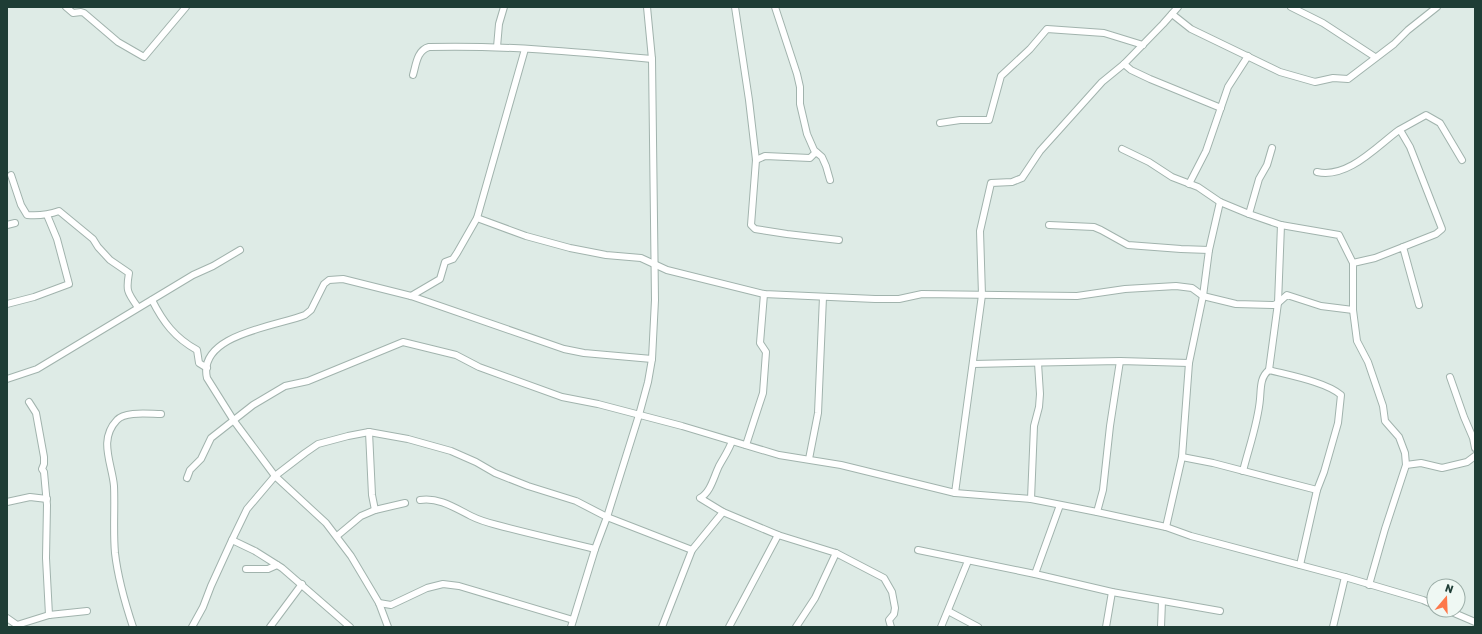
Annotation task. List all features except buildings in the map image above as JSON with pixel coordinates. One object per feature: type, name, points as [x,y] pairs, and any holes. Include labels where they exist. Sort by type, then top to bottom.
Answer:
[{"type":"street","points":[[66,7],[73,12],[84,13],[118,42],[144,57],[186,7]]},
{"type":"street","points":[[497,47],[499,24],[504,7]]},
{"type":"street","points":[[571,627],[639,415],[648,382],[652,359],[655,300],[652,59],[647,7]]},
{"type":"street","points":[[736,7],[756,160],[751,225],[752,227],[787,234],[840,240]]},
{"type":"street","points":[[775,7],[797,74],[800,87],[800,104],[807,134],[815,152],[822,157],[830,180]]},
{"type":"street","points":[[1291,7],[1323,23],[1375,58]]},
{"type":"street","points":[[954,493],[982,295],[980,231],[992,183],[1012,182],[1022,178],[1040,151],[1102,82],[1124,64],[1143,45],[1175,9],[1191,29],[1280,72],[1315,82],[1332,78],[1348,79],[1394,44],[1408,30],[1437,7]]},
{"type":"street","points":[[940,123],[960,120],[989,120],[1001,76],[1030,49],[1047,29],[1104,33],[1143,45]]},
{"type":"street","points":[[413,75],[418,57],[426,48],[457,46],[497,47],[573,51],[652,59]]},
{"type":"street","points":[[411,296],[440,279],[445,262],[453,259],[478,218],[525,49]]},
{"type":"street","points":[[1189,184],[1206,151],[1228,87],[1248,56]]},
{"type":"street","points":[[1124,64],[1131,70],[1150,79],[1221,108]]},
{"type":"street","points":[[1317,172],[1324,174],[1343,169],[1362,160],[1400,130],[1426,115],[1440,123],[1462,160]]},
{"type":"street","points":[[1353,263],[1375,258],[1436,234],[1442,229],[1410,146],[1400,130]]},
{"type":"street","points":[[1248,214],[1259,179],[1267,165],[1272,148]]},
{"type":"street","points":[[1122,149],[1149,162],[1172,177],[1198,187],[1220,202],[1248,214],[1281,225],[1339,235],[1353,263],[1353,310],[1357,341],[1368,362],[1382,406],[1385,421],[1400,437],[1405,453],[1406,466],[1385,529],[1369,585]]},
{"type":"street","points":[[756,160],[765,156],[810,158],[815,152]]},
{"type":"street","points":[[11,175],[21,205],[27,215],[38,216],[59,211],[93,239],[110,260],[129,274],[126,286],[127,293],[137,306]]},
{"type":"street","points":[[1166,527],[1182,457],[1189,363],[1209,250],[1220,202]]},
{"type":"street","points":[[7,304],[34,297],[69,284],[57,239],[46,215]]},
{"type":"street","points":[[478,218],[526,236],[570,248],[606,255],[641,258],[667,270],[684,275],[764,294],[875,300],[899,299],[922,294],[1077,296],[1125,289],[1170,286],[1192,288],[1202,296],[1236,304],[1274,305],[1289,295],[1321,306],[1353,310]]},
{"type":"street","points":[[7,225],[15,222]]},
{"type":"street","points":[[1049,225],[1094,227],[1128,245],[1181,250],[1209,250]]},
{"type":"street","points":[[1243,471],[1259,412],[1262,379],[1264,374],[1269,370],[1278,303],[1281,225]]},
{"type":"street","points":[[1403,247],[1419,305]]},
{"type":"street","points":[[7,379],[37,369],[193,275],[213,266],[240,250]]},
{"type":"street","points":[[388,627],[379,603],[351,556],[337,536],[326,523],[275,476],[234,421],[207,378],[206,368],[211,356],[229,340],[249,331],[305,315],[310,310],[324,284],[329,280],[343,279],[411,296],[564,349],[584,353],[652,359]]},
{"type":"street","points":[[746,445],[763,393],[766,352],[760,342],[764,294]]},
{"type":"street","points":[[809,459],[818,413],[823,297]]},
{"type":"street","points":[[152,300],[162,319],[186,344],[197,350],[199,363],[206,368]]},
{"type":"street","points":[[187,478],[190,470],[201,459],[211,438],[253,405],[286,386],[308,381],[403,342],[456,355],[479,367],[540,390],[682,426],[779,455],[809,459],[954,493],[1031,499],[1166,527],[1190,536],[1345,577],[1426,601]]},
{"type":"street","points":[[973,364],[1120,361],[1189,363]]},
{"type":"street","points":[[1097,512],[1103,490],[1110,426],[1120,361]]},
{"type":"street","points":[[1031,499],[1034,426],[1039,407],[1040,394],[1038,363]]},
{"type":"street","points":[[1269,370],[1314,383],[1337,391],[1341,395],[1338,423],[1324,472],[1317,490],[1300,565]]},
{"type":"street","points":[[1450,377],[1473,438],[1475,448]]},
{"type":"street","points":[[29,402],[36,413],[40,427],[44,464],[42,469],[44,472],[47,499],[46,558],[49,615]]},
{"type":"street","points":[[133,627],[124,598],[115,554],[114,486],[106,448],[107,439],[116,420],[122,416],[141,413],[161,414]]},
{"type":"street","points":[[369,432],[372,495],[375,510]]},
{"type":"street","points":[[192,627],[204,607],[211,586],[247,509],[275,476],[318,444],[369,432],[408,439],[451,451],[496,473],[528,486],[576,500],[607,517],[692,550]]},
{"type":"street","points":[[732,441],[730,449],[718,467],[711,485],[700,498],[723,512],[778,535],[836,554],[884,578],[892,592],[894,614],[889,620],[891,627]]},
{"type":"street","points":[[1406,466],[1421,463],[1442,468],[1467,462],[1475,456]]},
{"type":"street","points":[[1182,457],[1213,463],[1317,490]]},
{"type":"street","points":[[7,502],[30,497],[47,499]]},
{"type":"street","points":[[420,500],[429,499],[441,501],[458,508],[473,517],[497,525],[595,549]]},
{"type":"street","points":[[337,536],[356,519],[375,510],[405,503]]},
{"type":"street","points":[[1035,574],[1060,505]]},
{"type":"street","points":[[662,627],[692,550],[723,512]]},
{"type":"street","points":[[728,627],[778,535]]},
{"type":"street","points":[[232,540],[277,565],[302,584],[350,627]]},
{"type":"street","points":[[918,550],[1035,574],[1112,592],[1220,611]]},
{"type":"street","points":[[796,627],[815,598],[836,554]]},
{"type":"street","points":[[941,627],[968,561]]},
{"type":"street","points":[[246,569],[268,570],[277,565]]},
{"type":"street","points":[[1333,627],[1345,577]]},
{"type":"street","points":[[270,627],[302,584]]},
{"type":"street","points":[[379,603],[392,605],[427,588],[443,584],[460,586],[573,620]]},
{"type":"street","points":[[1106,627],[1112,592]]},
{"type":"street","points":[[1160,627],[1162,601]]},
{"type":"street","points":[[7,618],[18,626],[49,615],[87,611]]},
{"type":"street","points":[[948,611],[978,627]]},
{"type":"street","points":[[1466,618],[1475,622]]}]
